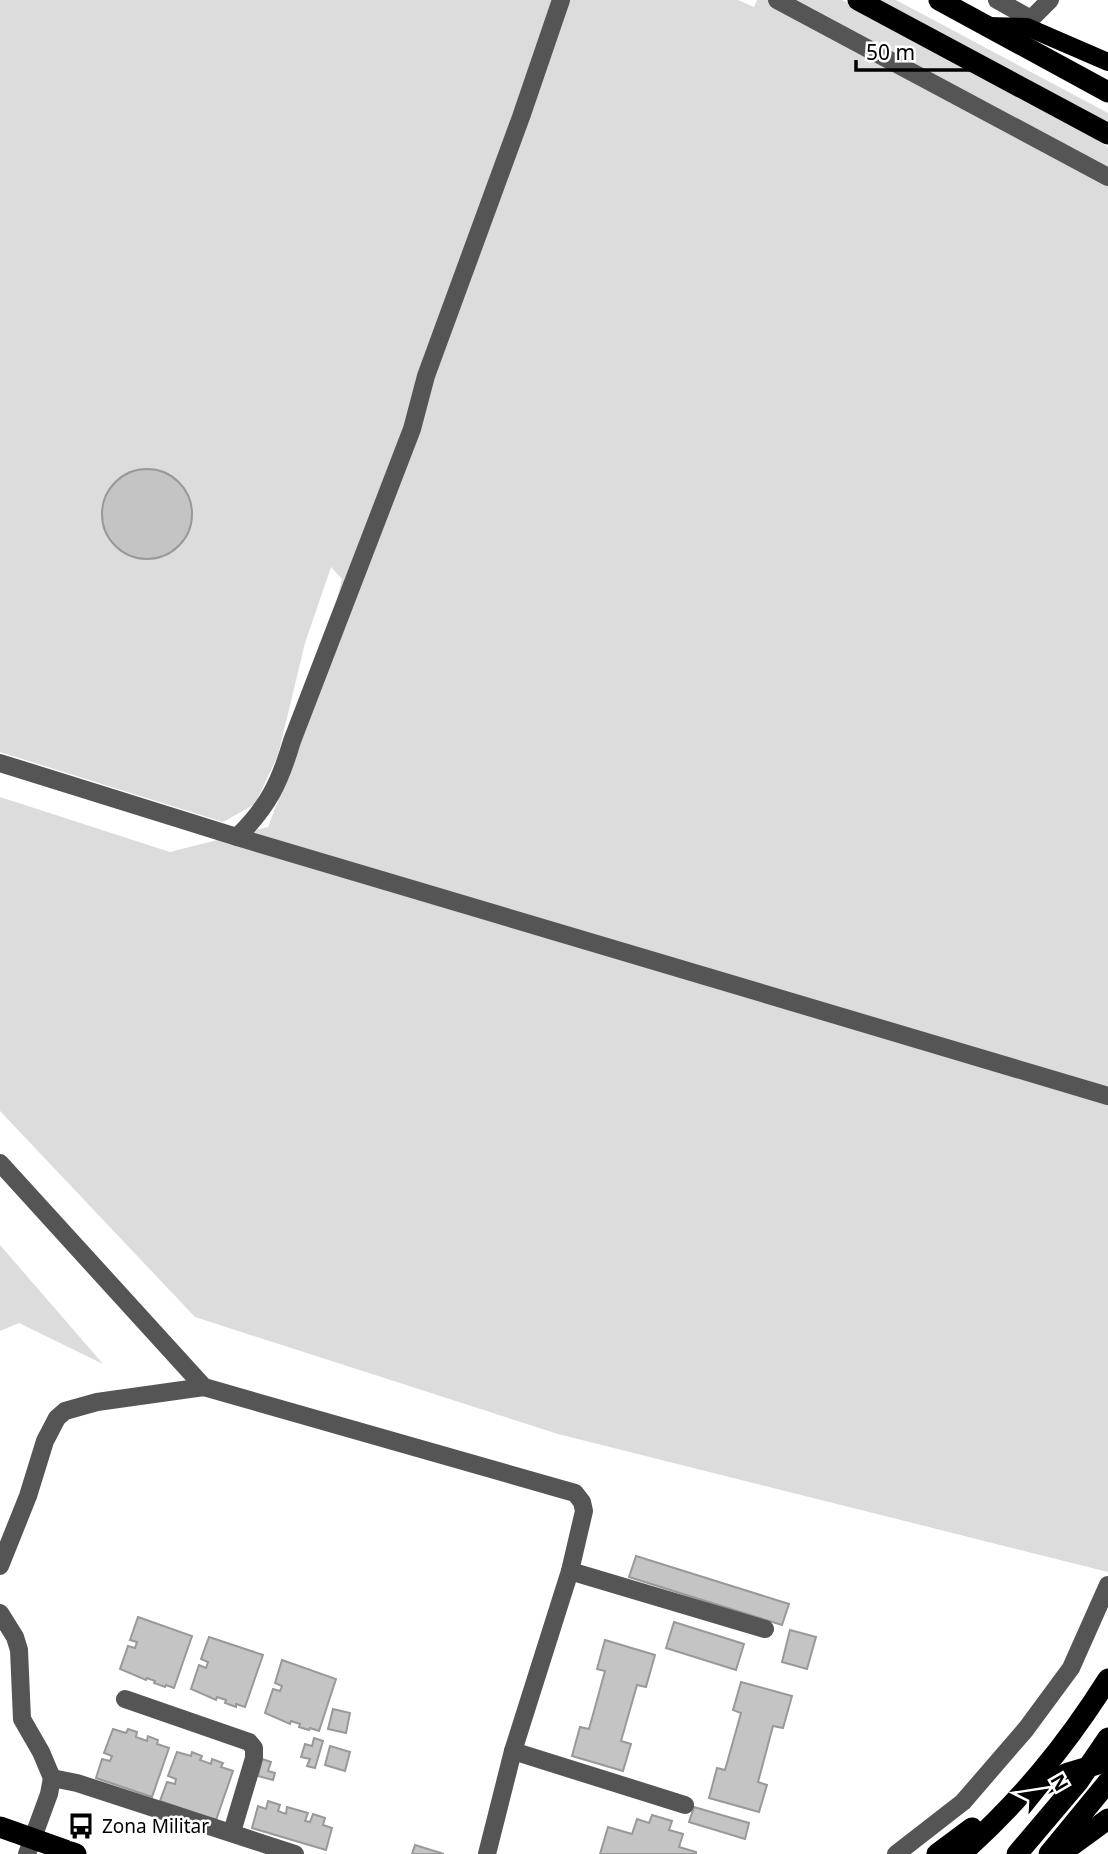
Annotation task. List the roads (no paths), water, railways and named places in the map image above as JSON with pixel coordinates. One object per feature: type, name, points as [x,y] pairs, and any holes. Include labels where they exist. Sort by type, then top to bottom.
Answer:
[{"type":"highway","points":[[858,0],[1108,134]]},
{"type":"highway","points":[[939,0],[987,26],[1024,20],[1108,92]]},
{"type":"highway","points":[[961,1854],[992,1827],[1037,1778],[1075,1731],[1108,1679]]},
{"type":"highway","points":[[1017,1854],[1078,1782],[1108,1738]]},
{"type":"highway","points":[[937,1854],[1004,1805],[1068,1773],[1108,1762]]},
{"type":"highway","points":[[1049,1854],[1108,1782]]},
{"type":"highway","points":[[1060,1854],[1108,1819]]},
{"type":"highway","points":[[0,1828],[30,1846],[76,1854]]},
{"type":"main road","points":[[1024,20],[1108,62]]},
{"type":"lane","points":[[237,837],[257,818],[270,800],[284,769],[292,741],[412,429],[426,376],[561,0]]},
{"type":"lane","points":[[777,0],[1108,177]]},
{"type":"lane","points":[[997,0],[1024,20],[1050,0]]},
{"type":"lane","points":[[0,763],[237,837],[1108,1096]]},
{"type":"lane","points":[[0,1163],[204,1387]]},
{"type":"lane","points":[[0,1566],[28,1496],[45,1441],[57,1418],[65,1411],[97,1402],[204,1387],[575,1493],[582,1502],[584,1511],[570,1571],[513,1751],[487,1854]]},
{"type":"lane","points":[[570,1571],[765,1629]]},
{"type":"lane","points":[[896,1854],[963,1802],[1026,1729],[1071,1668],[1108,1586]]},
{"type":"lane","points":[[0,1613],[15,1637],[19,1650],[22,1719],[52,1778],[30,1846]]},
{"type":"lane","points":[[125,1699],[249,1742],[254,1748],[254,1758],[232,1832]]},
{"type":"lane","points":[[513,1751],[685,1805]]},
{"type":"lane","points":[[52,1778],[232,1832],[295,1854]]},
{"type":"place","name":"Zona Militar","points":[[81,1826]]}]
